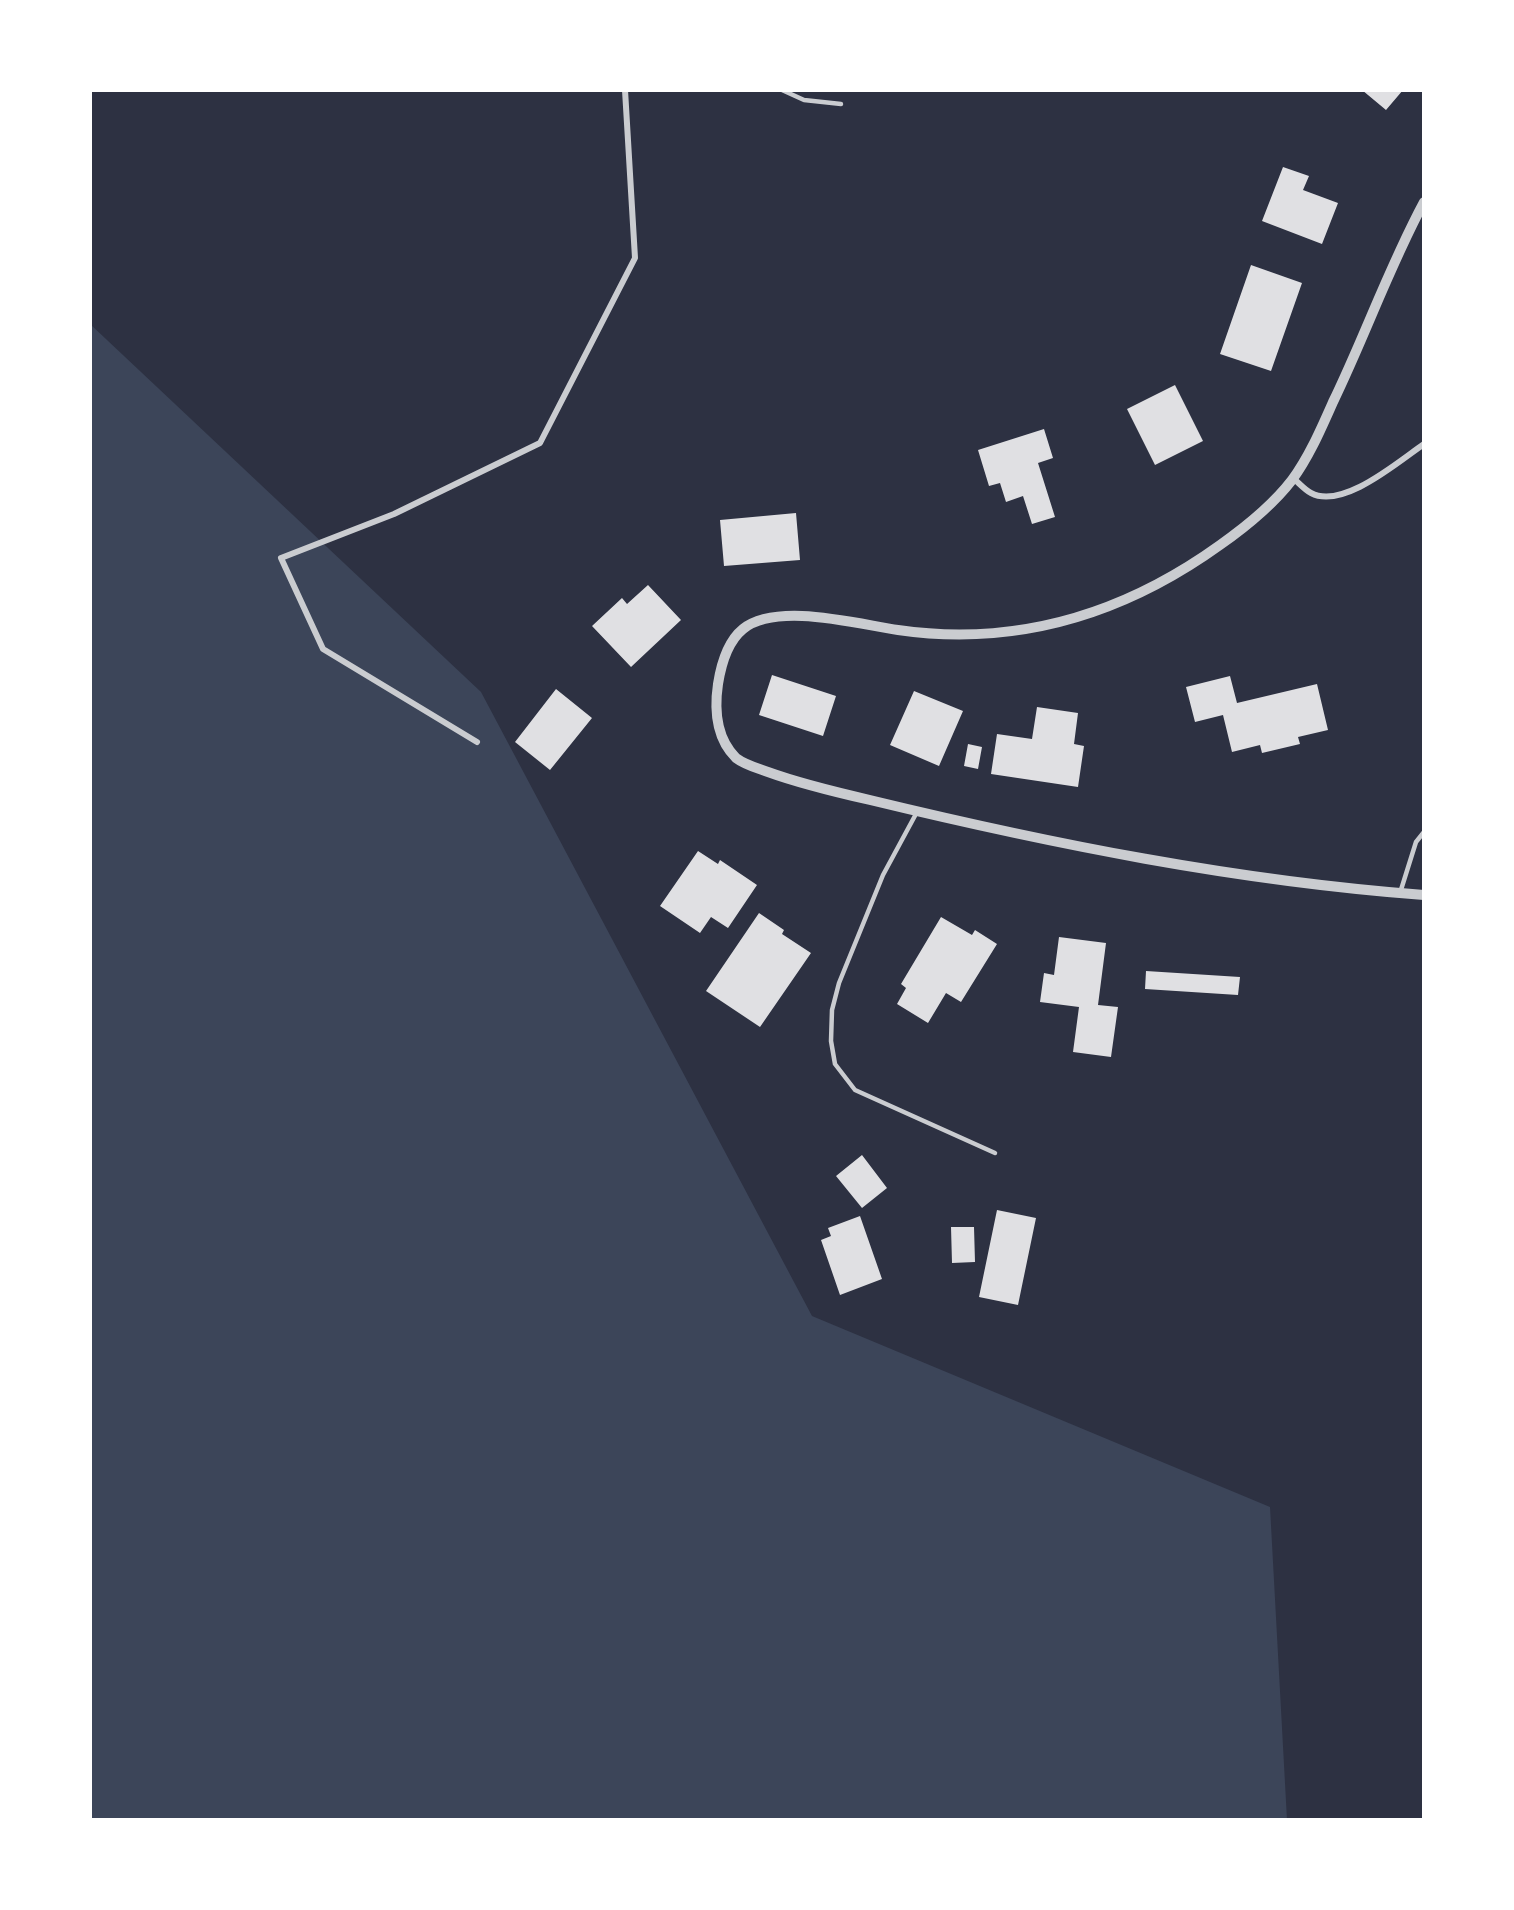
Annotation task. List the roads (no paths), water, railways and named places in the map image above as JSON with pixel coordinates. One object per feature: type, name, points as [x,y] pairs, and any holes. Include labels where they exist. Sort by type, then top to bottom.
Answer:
[{"type":"street","points":[[477,742],[322,649],[281,558],[394,514],[540,443],[635,258],[625,90]]},
{"type":"street","points":[[1424,202],[1315,440],[1293,478],[1269,506],[1240,531],[1196,562],[1131,597],[1054,624],[1016,632],[936,635],[830,619],[782,616],[767,618],[742,630],[732,641],[719,677],[716,711],[718,727],[724,742],[739,761],[798,783],[917,812],[1204,869],[1264,879],[1424,895]]},
{"type":"street","points":[[1293,478],[1311,494],[1326,497],[1342,494],[1365,484],[1424,444]]},
{"type":"lane","points":[[782,90],[804,100],[841,104]]},
{"type":"lane","points":[[917,812],[883,876],[839,983],[832,1011],[831,1041],[835,1064],[855,1090],[995,1153]]},
{"type":"lane","points":[[1400,893],[1416,843],[1424,832]]}]
